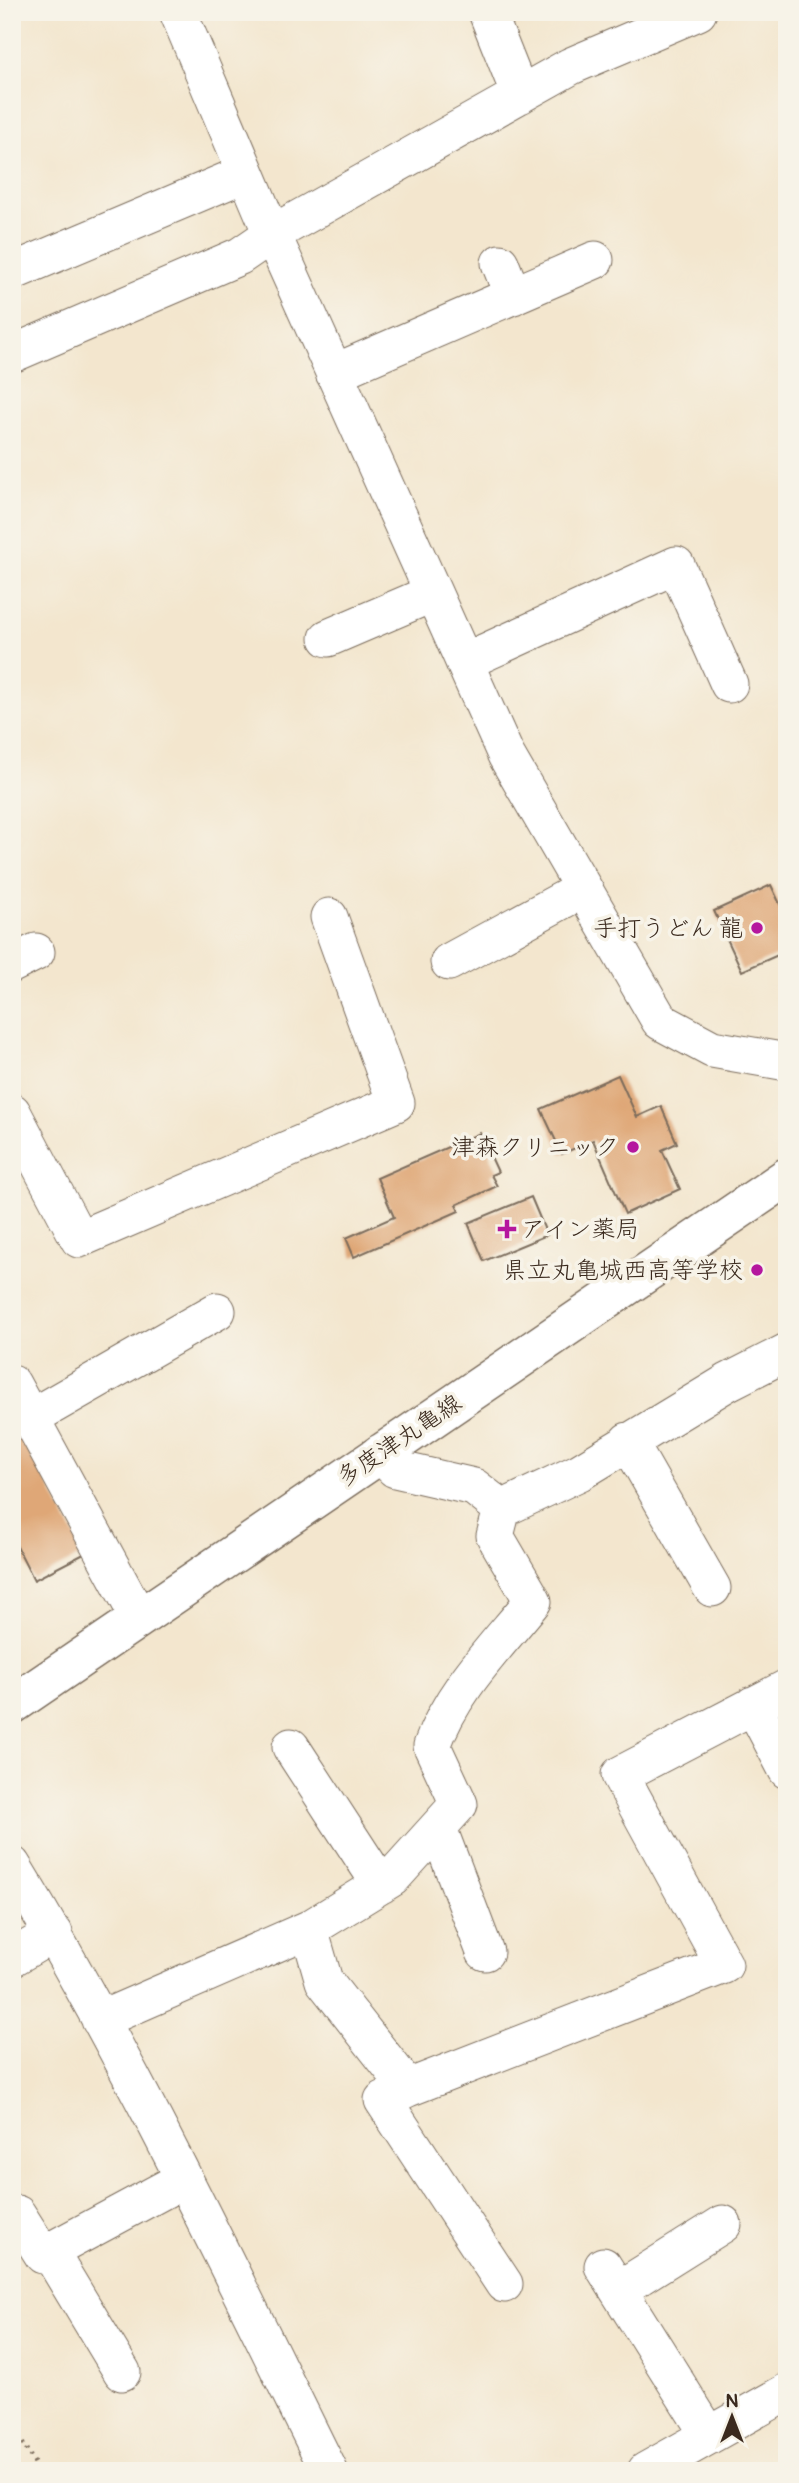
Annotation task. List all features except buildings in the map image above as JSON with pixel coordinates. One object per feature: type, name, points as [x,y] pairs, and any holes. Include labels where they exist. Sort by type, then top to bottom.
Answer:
[{"type":"main road","name":"多度津丸亀線","points":[[12,1705],[787,1177]]},
{"type":"street","points":[[177,12],[272,234],[506,755],[583,889],[660,1021],[712,1049],[787,1062]]},
{"type":"street","points":[[487,12],[520,95]]},
{"type":"street","points":[[12,354],[240,256],[272,234],[571,66],[698,12]]},
{"type":"street","points":[[12,272],[246,173]]},
{"type":"street","points":[[334,373],[506,279],[595,260]]},
{"type":"street","points":[[464,662],[676,565],[729,684]]},
{"type":"street","points":[[328,638],[433,593]]},
{"type":"street","points":[[449,962],[583,889]]},
{"type":"street","points":[[12,1112],[79,1238],[396,1103],[329,917]]},
{"type":"street","points":[[30,1418],[217,1311]]},
{"type":"street","points":[[502,1509],[580,1472],[728,1382],[787,1352]]},
{"type":"street","points":[[12,1384],[139,1618]]},
{"type":"street","points":[[628,1441],[712,1588]]},
{"type":"street","points":[[380,1453],[395,1469],[474,1487],[502,1509]]},
{"type":"street","points":[[100,2020],[309,1929],[392,1878],[459,1804],[432,1746],[455,1697],[533,1601],[495,1536],[502,1509]]},
{"type":"street","points":[[504,2284],[383,2100],[724,1965],[620,1775],[787,1688]]},
{"type":"street","points":[[754,1705],[787,1770]]},
{"type":"street","points":[[291,1747],[381,1885]]},
{"type":"street","points":[[438,1828],[485,1952]]},
{"type":"street","points":[[12,1865],[54,1934],[184,2179],[329,2471]]},
{"type":"street","points":[[309,1929],[324,1982],[408,2088]]},
{"type":"street","points":[[12,1958],[54,1934]]},
{"type":"street","points":[[17,2214],[43,2255],[184,2179]]},
{"type":"street","points":[[709,2435],[611,2278],[723,2224]]},
{"type":"street","points":[[49,2251],[122,2372]]},
{"type":"street","points":[[646,2471],[787,2392]]},
{"type":"path","points":[[12,2425],[39,2471]]},
{"type":"place","name":"手打うどん 龍","points":[[757,928]]},
{"type":"place","name":"津森クリニック","points":[[633,1147]]},
{"type":"place","name":"アイン薬局","points":[[507,1229]]},
{"type":"place","name":"県立丸亀城西高等学校","points":[[757,1270]]}]
